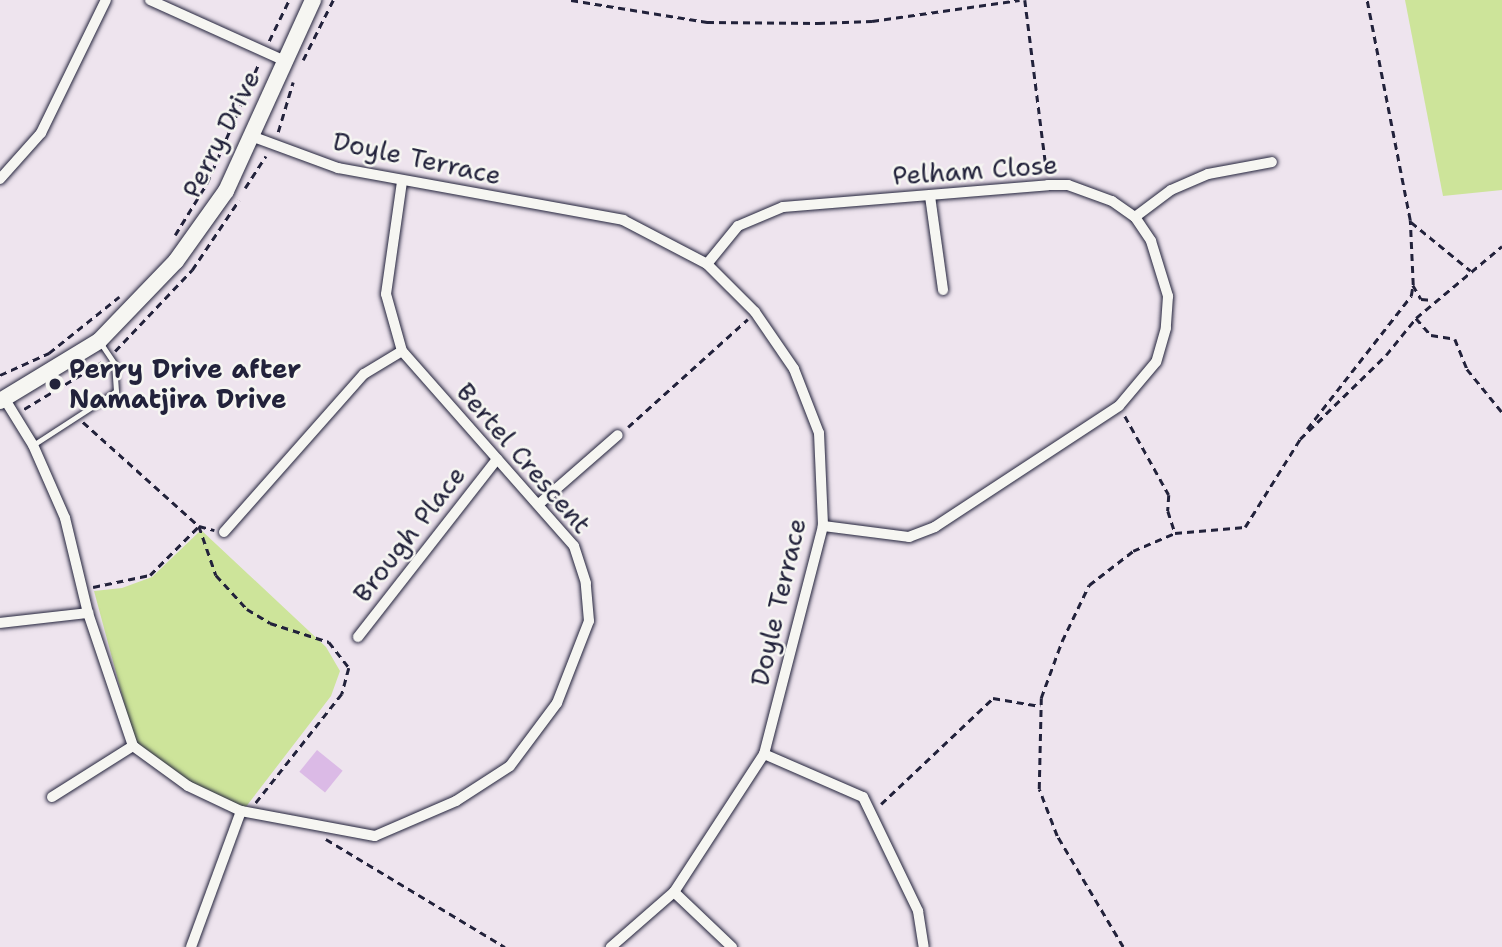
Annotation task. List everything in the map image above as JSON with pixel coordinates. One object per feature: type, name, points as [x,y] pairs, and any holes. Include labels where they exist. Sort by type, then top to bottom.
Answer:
[{"type":"street","points":[[0,178],[41,133],[106,0]]},
{"type":"street","points":[[150,0],[285,61]]},
{"type":"street","name":"Perry Drive","points":[[2,400],[99,341],[176,261],[226,191],[313,0]]},
{"type":"street","name":"Doyle Terrace","points":[[251,136],[338,168],[402,182],[623,220],[707,264],[755,312],[794,369],[819,433],[823,526],[764,754],[674,892],[611,947]]},
{"type":"street","points":[[823,526],[909,537],[935,527],[1119,406],[1156,362],[1166,328],[1168,296],[1161,267],[1135,217],[1171,190],[1208,174],[1272,162]]},
{"type":"street","name":"Bertel Crescent","points":[[133,746],[188,786],[241,811],[375,836],[456,801],[510,766],[557,703],[589,621],[586,583],[574,547],[540,503],[496,459],[402,351],[386,294],[402,182]]},
{"type":"street","name":"Pelham Close","points":[[707,264],[738,226],[783,207],[930,197],[1048,185],[1089,191],[1135,217]]},
{"type":"street","points":[[930,197],[943,290]]},
{"type":"street","points":[[224,532],[364,374],[402,351]]},
{"type":"street","points":[[2,400],[33,445],[65,518],[88,612],[133,746],[52,797]]},
{"type":"street","points":[[540,503],[618,435]]},
{"type":"street","name":"Brough Place","points":[[358,637],[496,459]]},
{"type":"street","points":[[0,623],[88,612]]},
{"type":"street","points":[[764,754],[863,797],[918,911],[923,947]]},
{"type":"street","points":[[191,947],[241,811]]},
{"type":"street","points":[[674,892],[732,947]]},
{"type":"lane","points":[[33,445],[116,391],[117,373],[99,341]]},
{"type":"path","points":[[173,238],[207,183],[263,51],[289,0]]},
{"type":"path","points":[[571,0],[707,22],[804,23],[872,20],[1020,0]]},
{"type":"path","points":[[1025,0],[1048,185]]},
{"type":"path","points":[[1122,947],[1057,836],[1039,789],[1040,706],[1062,640],[1089,585],[1133,551],[1175,533],[1245,527],[1300,439],[1410,296],[1413,285],[1410,220],[1367,0]]},
{"type":"path","points":[[1410,220],[1471,271]]},
{"type":"path","points":[[1300,439],[1386,355],[1416,318],[1502,246]]},
{"type":"path","points":[[1413,285],[1421,299],[1435,301]]},
{"type":"path","points":[[0,375],[49,352],[122,294]]},
{"type":"path","points":[[618,435],[755,312]]},
{"type":"path","points":[[1416,318],[1431,335],[1455,339],[1467,369],[1502,412]]},
{"type":"path","points":[[24,408],[109,357]]},
{"type":"path","points":[[1119,406],[1169,495],[1168,511],[1175,533]]},
{"type":"path","points":[[79,417],[199,526],[216,575],[247,609],[270,623],[329,642],[349,668],[342,694],[302,749],[257,802],[241,811]]},
{"type":"path","points":[[199,526],[224,532]]},
{"type":"path","points":[[82,588],[150,575],[199,526]]},
{"type":"path","points":[[871,813],[993,698],[1040,706]]},
{"type":"path","points":[[320,835],[505,947]]},
{"type":"green space","points":[[1405,0],[1502,0],[1502,190],[1443,196]]},
{"type":"green space","points":[[201,530],[326,647],[340,671],[331,696],[245,808],[189,784],[135,743],[94,591],[122,588],[152,577]]},
{"type":"building","points":[[317,750],[343,771],[325,793],[299,772]]},
{"type":"place","name":"Perry Drive after Namatjira Drive","points":[[55,384]]}]
